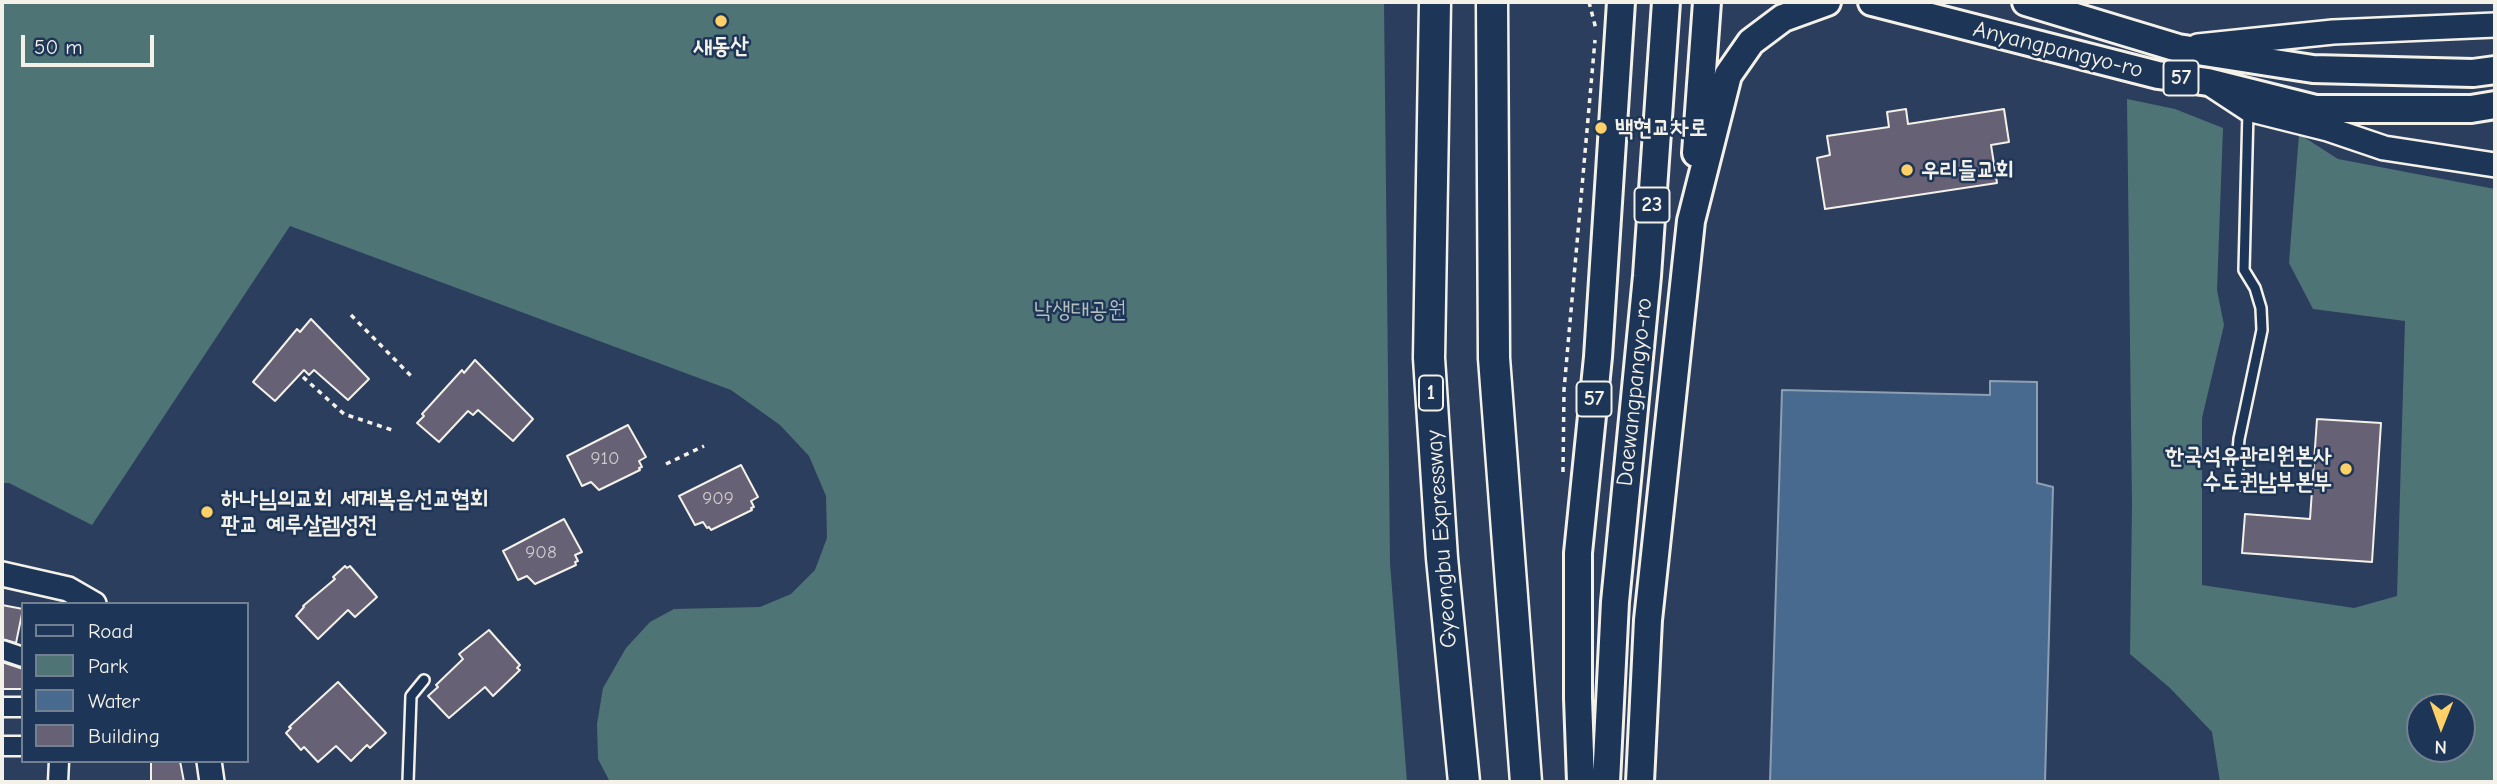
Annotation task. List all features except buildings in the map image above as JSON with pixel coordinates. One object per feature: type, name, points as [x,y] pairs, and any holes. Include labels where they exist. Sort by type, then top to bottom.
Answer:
[{"type":"highway","name":"Gyeongbu Expressway","points":[[1435,2],[1429,358],[1442,558],[1464,782]]},
{"type":"highway","points":[[1492,2],[1494,358],[1526,782]]},
{"type":"main road","name":"Daewangpangyo-ro","points":[[1606,782],[1615,602],[1647,276],[1666,2]]},
{"type":"main road","points":[[1640,782],[1648,620],[1691,221],[1707,2]]},
{"type":"main road","points":[[1691,221],[1728,75],[1751,42],[1772,26],[1783,18],[1827,2]]},
{"type":"main road","name":"Anyangpangyo-ro","points":[[1872,2],[2158,75],[2208,82],[2316,109],[2471,109],[2495,105]]},
{"type":"main road","name":"Anyangpangyo-ro","points":[[2026,2],[2178,48],[2313,69],[2473,73],[2495,70]]},
{"type":"main road","name":"57","points":[[1581,782],[1578,553],[1598,357],[1619,7]]},
{"type":"street","points":[[2178,48],[2333,32],[2495,25]]},
{"type":"street","points":[[2208,82],[2248,109],[2328,129],[2384,148],[2495,164]]},
{"type":"street","points":[[2,574],[68,589],[91,602]]},
{"type":"street","points":[[2,650],[21,656]]},
{"type":"street","points":[[2,707],[21,707]]},
{"type":"street","points":[[2,746],[21,746]]},
{"type":"street","points":[[58,782],[59,763]]},
{"type":"street","points":[[209,763],[212,782]]},
{"type":"lane","points":[[2240,485],[2237,463],[2239,439],[2262,330],[2261,307],[2255,288],[2244,270],[2248,109]]},
{"type":"lane","points":[[408,782],[411,696],[424,680]]},
{"type":"path","points":[[351,315],[413,377]]},
{"type":"path","points":[[303,377],[344,414],[392,430]]},
{"type":"path","points":[[666,464],[704,446]]},
{"type":"green space","name":"낙생대공원","points":[[2,2],[1384,2],[1390,563],[1407,782],[610,782],[598,759],[597,724],[603,688],[626,648],[650,622],[674,609],[760,607],[791,594],[815,570],[827,538],[826,496],[809,456],[780,425],[731,390],[290,226],[92,525],[9,483],[2,483]]},
{"type":"green space","points":[[2127,99],[2175,109],[2223,128],[2217,290],[2224,325],[2202,418],[2202,585],[2354,608],[2397,596],[2405,321],[2313,309],[2289,263],[2299,134],[2338,159],[2495,189],[2495,782],[2220,782],[2212,732],[2170,688],[2130,654],[2132,505]]},
{"type":"water","points":[[1990,381],[2037,382],[2037,483],[2053,487],[2045,782],[1770,782],[1782,390],[1990,395]]},
{"type":"place","name":"새동산","points":[[721,21]]},
{"type":"place","name":"백현교차로","points":[[1601,128]]},
{"type":"place","name":"우리들교회","points":[[1907,170]]},
{"type":"place","name":"한국석유관리원본사 수도권남부본부","points":[[2346,469]]},
{"type":"place","name":"하나님의교회 세계복음선교협회 판교 예루살렘성전","points":[[207,512]]}]
